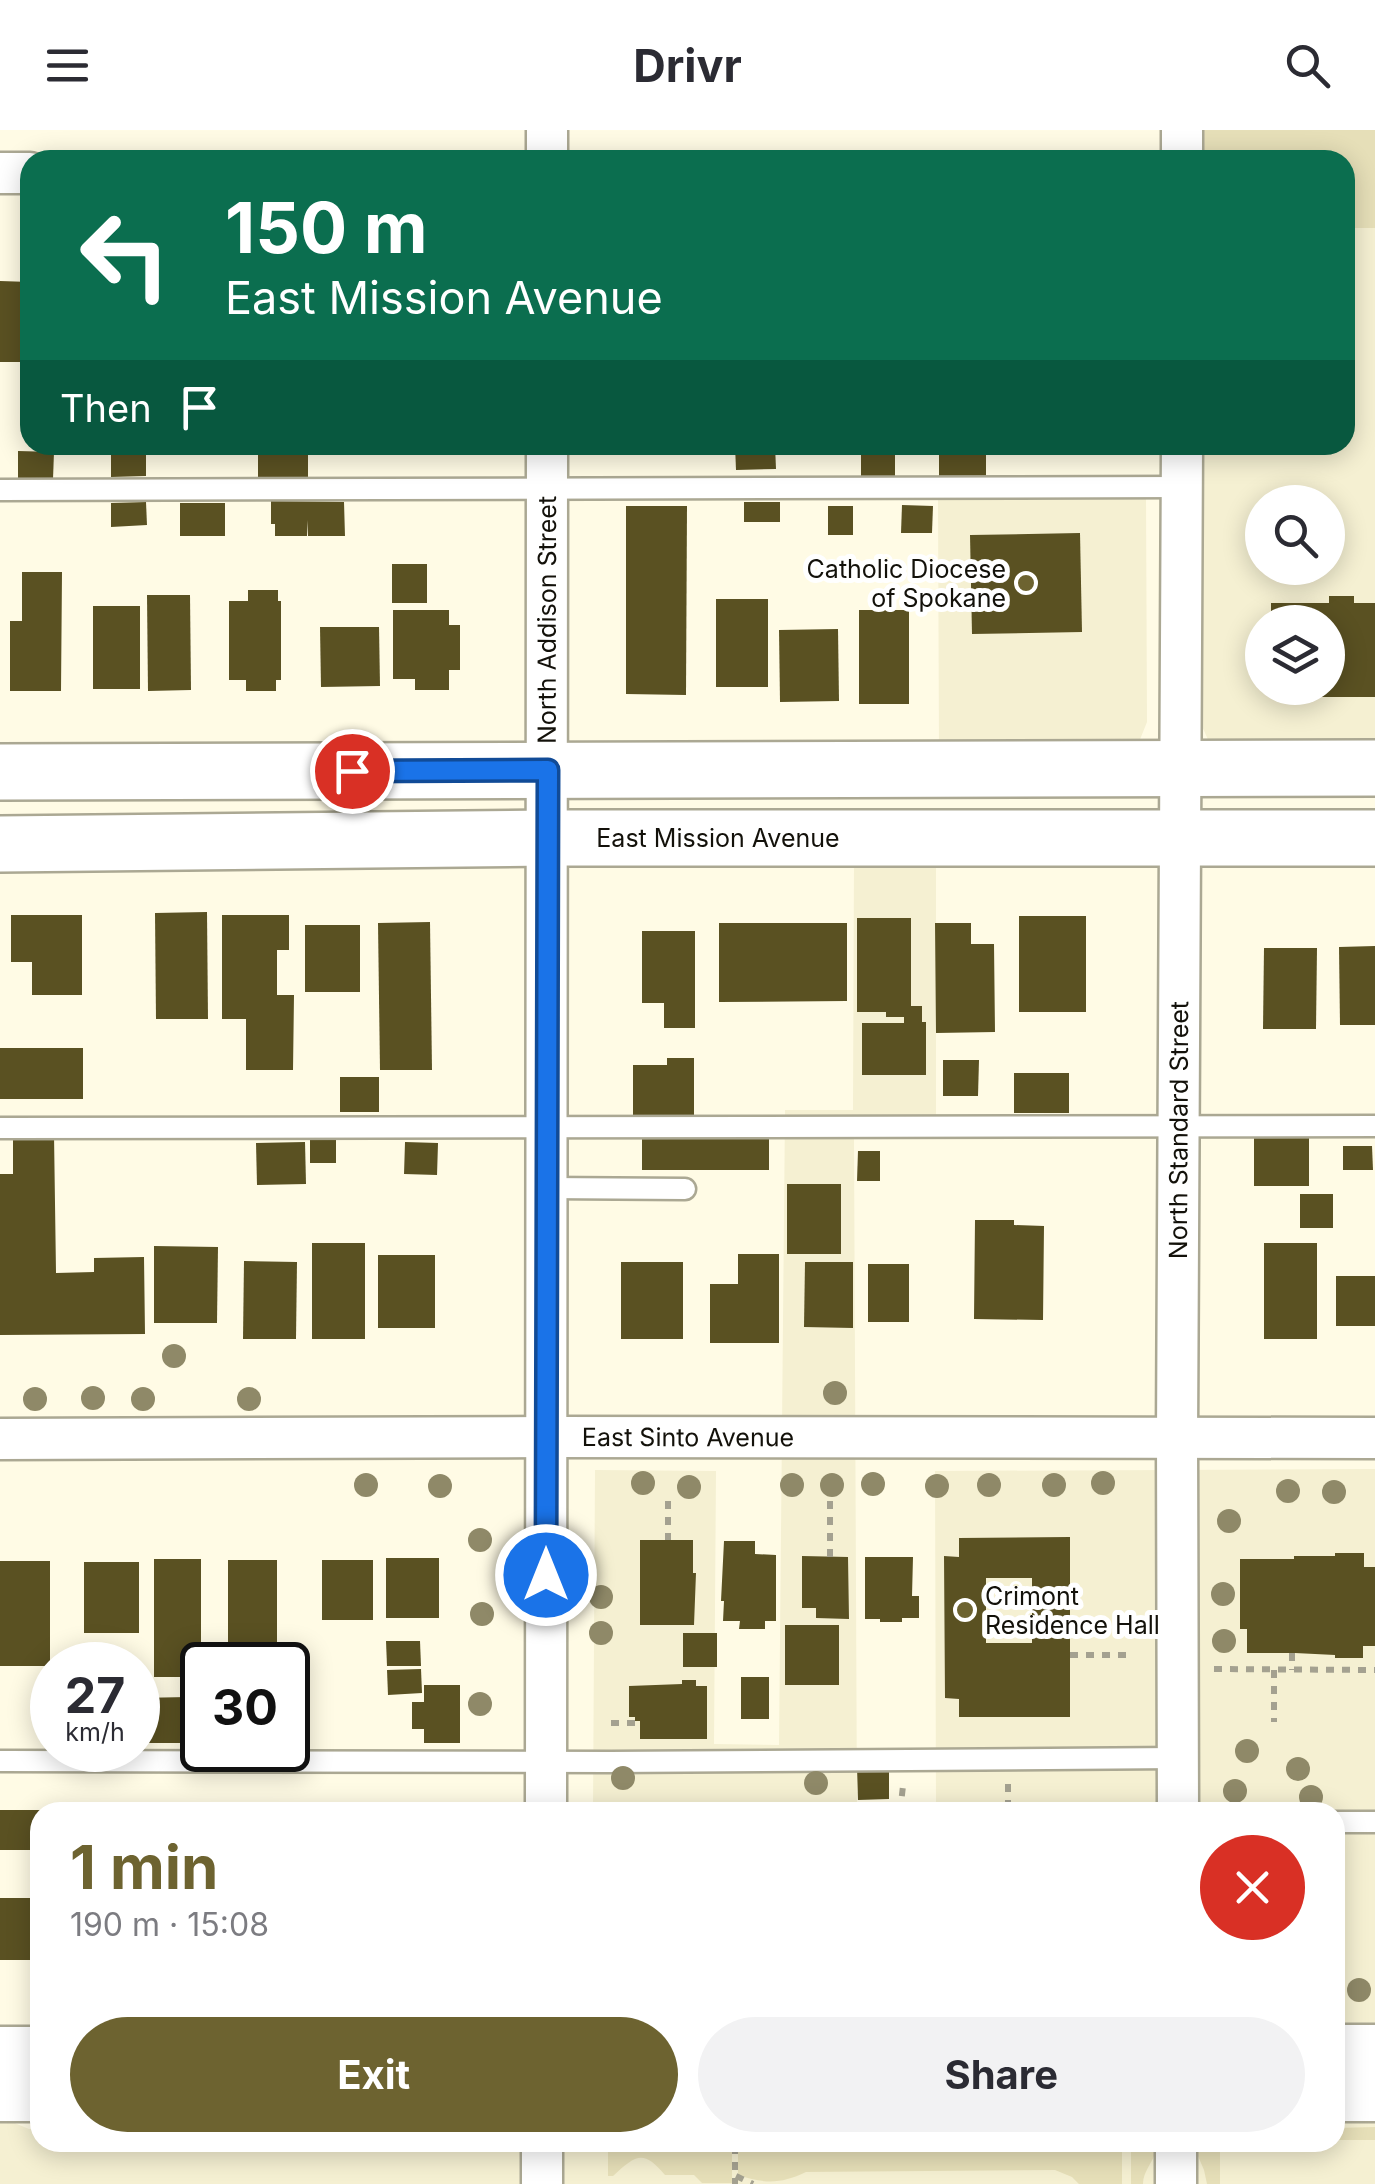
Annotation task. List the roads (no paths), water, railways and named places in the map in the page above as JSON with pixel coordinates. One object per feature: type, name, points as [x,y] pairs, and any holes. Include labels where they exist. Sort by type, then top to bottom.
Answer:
[{"type":"main road","points":[[0,772],[1375,768]]},
{"type":"main road","name":"East Mission Avenue","points":[[0,844],[548,838],[1375,838]]},
{"type":"street","name":"North Addison Street","points":[[546,1802],[548,455]]},
{"type":"street","name":"North Standard Street","points":[[1178,1802],[1182,455]]},
{"type":"street","name":"East Sinto Avenue","points":[[0,1439],[1375,1438]]},
{"type":"street","points":[[1345,2050],[1375,2050]]},
{"type":"street","points":[[0,2052],[30,2052]]},
{"type":"street","points":[[0,2096],[30,2096]]},
{"type":"street","points":[[1345,2096],[1375,2096]]},
{"type":"street","points":[[542,2152],[542,2184]]},
{"type":"street","points":[[1176,2152],[1176,2184]]},
{"type":"lane","points":[[0,490],[1182,487]]},
{"type":"lane","points":[[0,1128],[1375,1126]]},
{"type":"lane","points":[[547,1188],[685,1189]]},
{"type":"lane","points":[[0,1760],[1178,1758]]},
{"type":"lane","points":[[1345,1822],[1375,1822]]},
{"type":"place","name":"Catholic Diocese of Spokane","points":[[1026,583]]},
{"type":"place","name":"Crimont Residence Hall","points":[[965,1610]]}]
